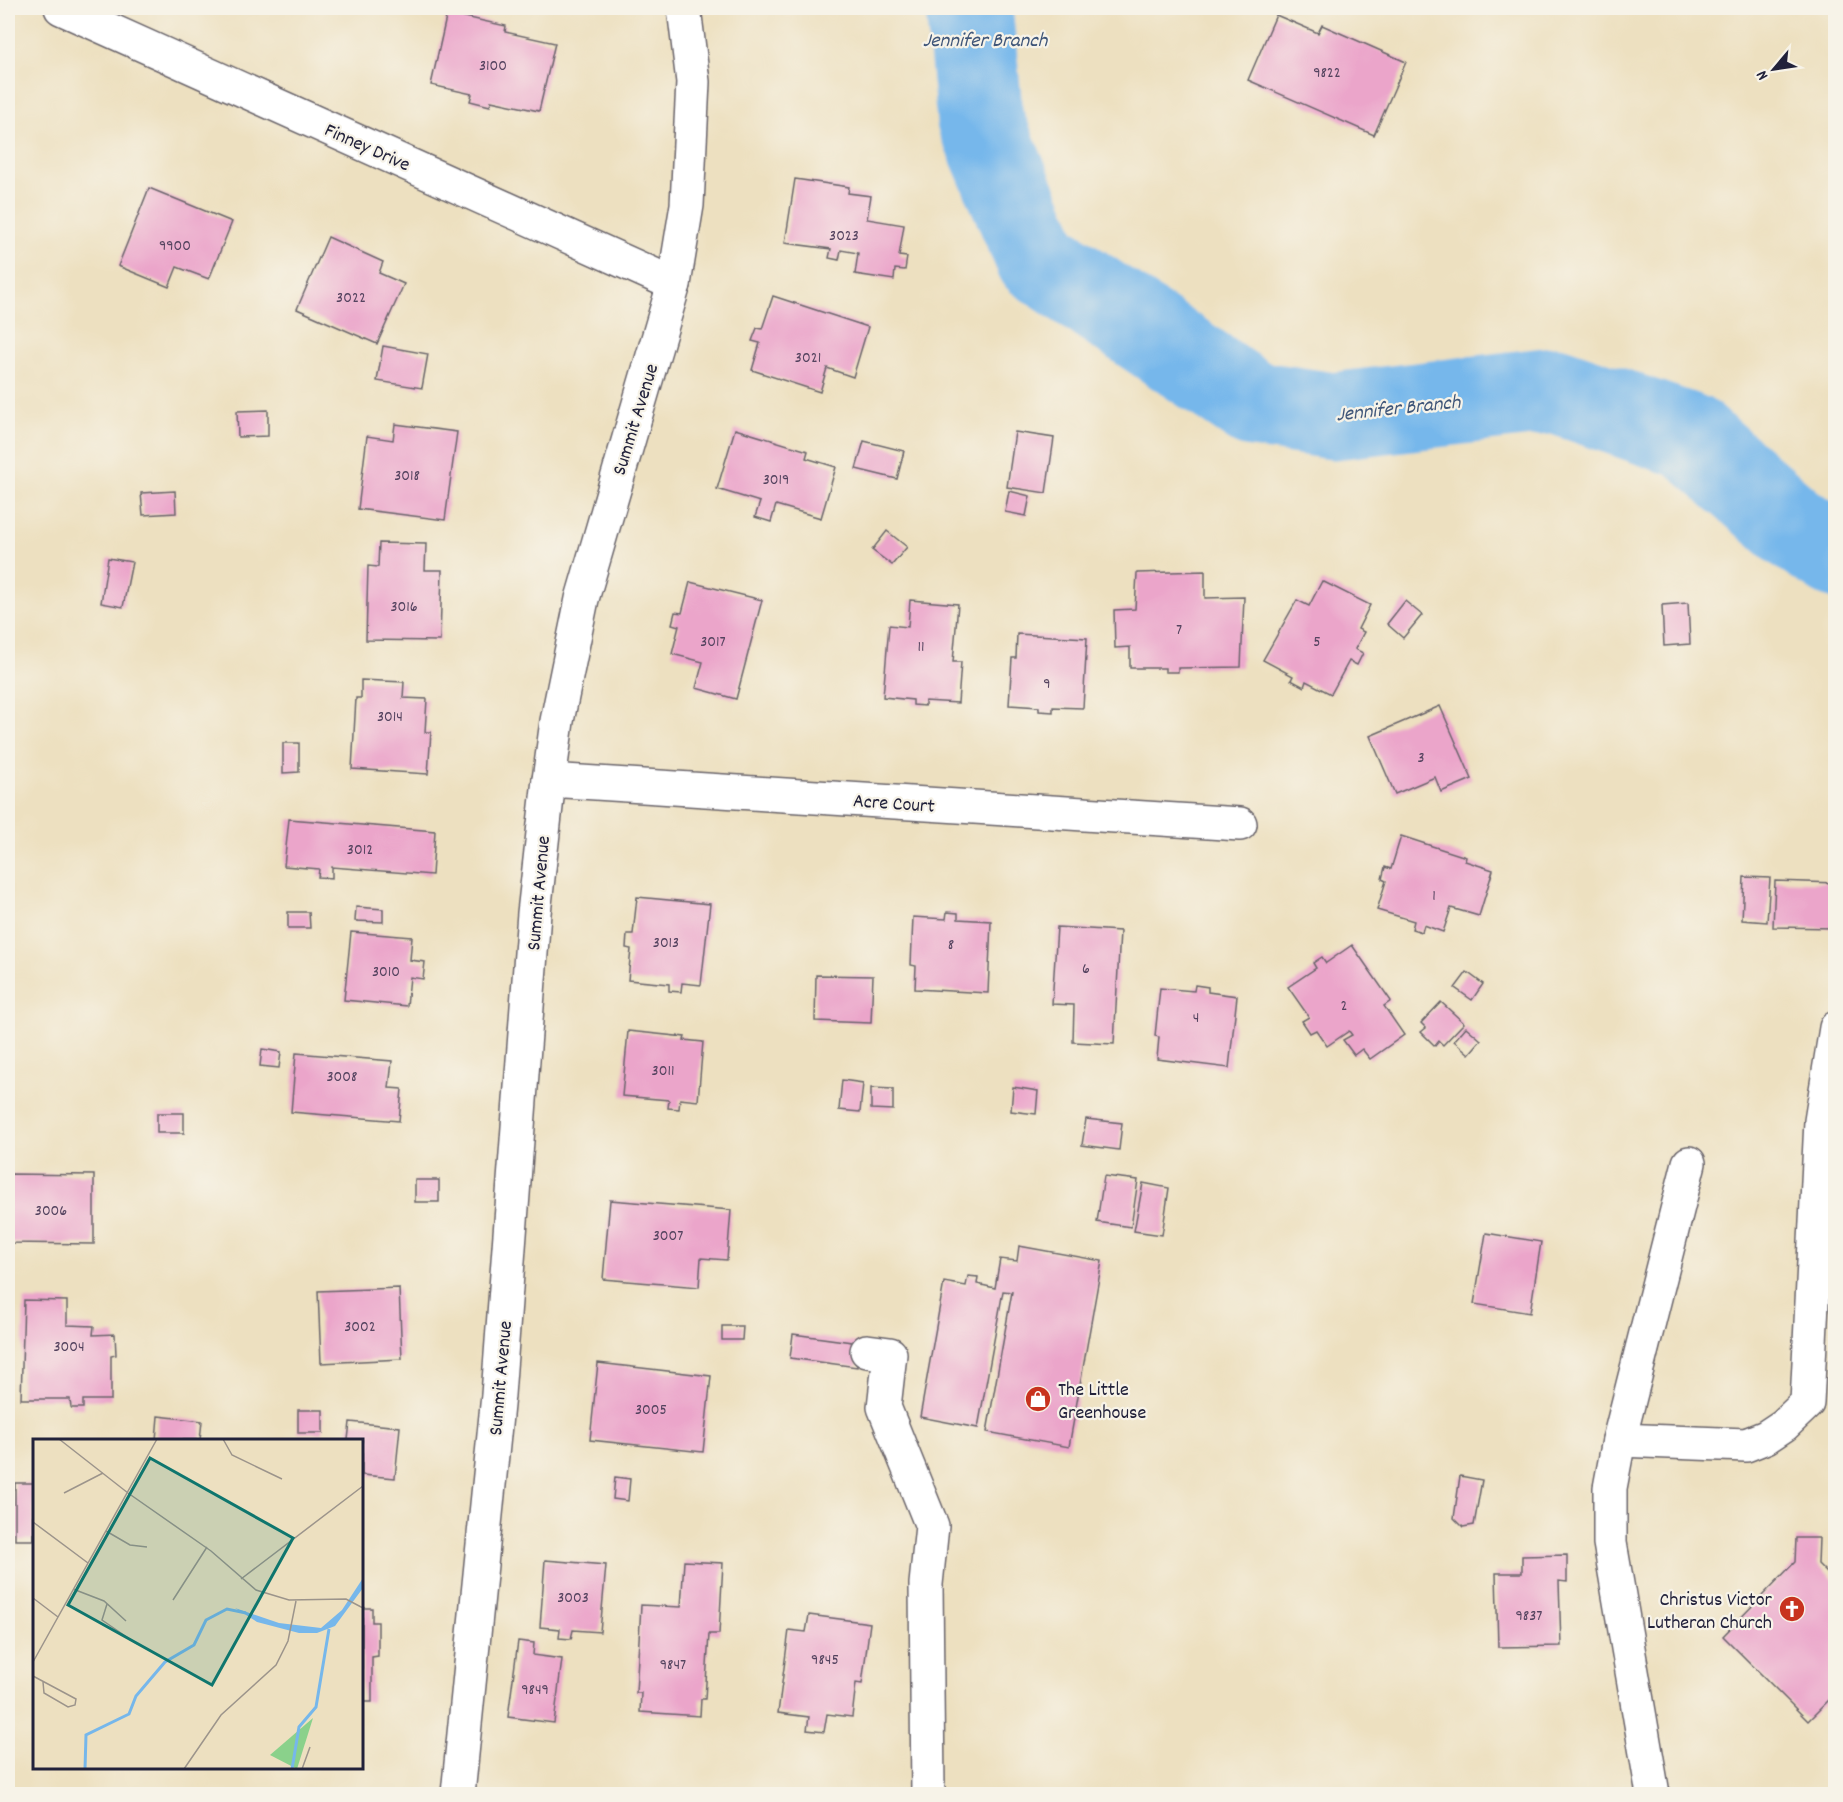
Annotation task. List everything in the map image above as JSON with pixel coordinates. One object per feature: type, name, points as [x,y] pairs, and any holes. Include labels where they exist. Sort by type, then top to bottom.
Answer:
[{"type":"street","name":"Finney Drive","points":[[61,8],[674,284]]},
{"type":"street","name":"Summit Avenue","points":[[458,1794],[498,1395],[534,913],[549,780],[557,721],[582,598],[674,284],[687,205],[693,82],[684,8]]},
{"type":"street","name":"Acre Court","points":[[549,780],[1240,825]]},
{"type":"street","points":[[1619,1440],[1746,1445],[1766,1437],[1784,1425],[1807,1403],[1821,1121],[1836,1028]]},
{"type":"street","points":[[1653,1794],[1610,1543],[1610,1488],[1619,1440],[1689,1163]]},
{"type":"street","points":[[867,1351],[890,1354],[884,1407],[932,1526],[926,1584],[928,1794]]},
{"type":"water","name":"Jennifer Branch","points":[[955,8],[1008,8],[1014,81],[1006,141],[992,171],[978,189],[968,162],[966,147],[962,48]]},
{"type":"building","points":[[447,13],[506,26],[505,32],[555,43],[539,111],[491,101],[490,106],[470,101],[472,94],[431,85]]},
{"type":"building","points":[[1276,15],[1318,33],[1322,25],[1406,62],[1374,135],[1248,80]]},
{"type":"building","points":[[795,179],[849,187],[848,193],[871,196],[867,219],[904,225],[899,256],[907,257],[905,270],[895,269],[894,280],[855,274],[858,253],[841,250],[839,260],[829,258],[831,249],[785,243]]},
{"type":"building","points":[[149,188],[232,222],[209,279],[177,267],[169,287],[118,266]]},
{"type":"building","points":[[328,237],[383,262],[379,273],[404,284],[377,344],[297,309]]},
{"type":"building","points":[[773,296],[868,327],[853,377],[827,368],[820,392],[752,370],[760,343],[752,341],[757,328],[762,329]]},
{"type":"building","points":[[383,346],[428,354],[422,388],[377,381]]},
{"type":"building","points":[[268,410],[268,436],[238,437],[237,411]]},
{"type":"building","points":[[395,424],[457,432],[445,520],[358,509],[367,436],[393,440]]},
{"type":"building","points":[[735,429],[808,451],[806,458],[836,467],[821,518],[776,505],[771,522],[755,517],[760,502],[717,489]]},
{"type":"building","points":[[1015,432],[1054,438],[1046,493],[1007,487]]},
{"type":"building","points":[[864,441],[904,451],[897,479],[856,469]]},
{"type":"building","points":[[175,491],[176,513],[143,515],[141,493]]},
{"type":"building","points":[[1009,491],[1030,496],[1026,516],[1005,512]]},
{"type":"building","points":[[887,531],[907,547],[892,565],[872,550]]},
{"type":"building","points":[[379,543],[426,544],[425,570],[442,570],[440,641],[366,640],[368,566],[378,567]]},
{"type":"building","points":[[108,558],[132,562],[123,607],[101,603]]},
{"type":"building","points":[[1205,571],[1205,598],[1244,597],[1241,667],[1178,668],[1178,672],[1165,672],[1165,668],[1130,668],[1130,647],[1115,648],[1114,610],[1135,609],[1137,573]]},
{"type":"building","points":[[1322,581],[1370,605],[1358,629],[1364,632],[1355,649],[1363,653],[1357,665],[1349,661],[1331,694],[1306,681],[1304,687],[1291,680],[1293,676],[1263,660],[1297,600],[1309,606]]},
{"type":"building","points":[[690,582],[762,600],[736,699],[696,688],[703,662],[672,654],[679,626],[672,624],[675,612],[682,613]]},
{"type":"building","points":[[910,600],[958,604],[953,662],[961,662],[958,703],[925,701],[925,706],[913,705],[913,700],[883,697],[889,625],[908,627]]},
{"type":"building","points":[[1405,601],[1422,615],[1403,638],[1387,624]]},
{"type":"building","points":[[1688,603],[1690,644],[1664,646],[1662,605]]},
{"type":"building","points":[[1017,634],[1087,638],[1083,708],[1053,707],[1053,712],[1039,711],[1039,707],[1009,705],[1012,658],[1016,658]]},
{"type":"building","points":[[361,680],[404,682],[403,698],[427,699],[425,732],[431,732],[428,774],[352,769],[356,698],[361,698]]},
{"type":"building","points":[[1440,706],[1472,779],[1441,792],[1435,777],[1395,794],[1370,736]]},
{"type":"building","points":[[283,743],[299,743],[299,772],[283,773]]},
{"type":"building","points":[[289,819],[435,831],[432,875],[332,867],[332,878],[318,877],[319,869],[284,866]]},
{"type":"building","points":[[1401,836],[1466,857],[1465,861],[1493,870],[1479,916],[1451,908],[1443,932],[1424,925],[1422,932],[1412,929],[1414,921],[1377,910],[1386,881],[1382,879],[1385,867],[1391,869]]},
{"type":"building","points":[[1744,877],[1770,878],[1767,922],[1742,920]]},
{"type":"building","points":[[1775,881],[1836,883],[1836,928],[1773,927]]},
{"type":"building","points":[[637,897],[710,904],[701,985],[682,983],[681,992],[669,991],[669,984],[628,980],[631,949],[626,948],[627,934],[633,934]]},
{"type":"building","points":[[356,907],[383,909],[383,922],[355,921]]},
{"type":"building","points":[[288,912],[309,912],[310,928],[288,928]]},
{"type":"building","points":[[947,912],[958,913],[958,919],[991,921],[988,993],[915,989],[916,966],[911,965],[913,917],[946,919]]},
{"type":"building","points":[[1057,927],[1120,931],[1114,1044],[1073,1042],[1074,1005],[1052,1004]]},
{"type":"building","points":[[351,932],[412,937],[410,960],[425,962],[423,979],[410,977],[407,1006],[344,1000]]},
{"type":"building","points":[[1352,945],[1391,1001],[1384,1006],[1404,1035],[1370,1059],[1362,1049],[1354,1055],[1343,1040],[1352,1035],[1349,1031],[1327,1046],[1316,1030],[1310,1033],[1302,1021],[1309,1017],[1288,987],[1316,968],[1313,963],[1322,957],[1326,963]]},
{"type":"building","points":[[1467,972],[1483,984],[1472,1000],[1455,988]]},
{"type":"building","points":[[816,975],[873,976],[871,1023],[815,1021]]},
{"type":"building","points":[[1195,985],[1208,987],[1208,992],[1237,996],[1229,1068],[1157,1059],[1159,1037],[1155,1036],[1160,988],[1194,991]]},
{"type":"building","points":[[1441,1002],[1464,1023],[1443,1045],[1439,1041],[1435,1046],[1421,1032],[1426,1028],[1421,1023]]},
{"type":"building","points":[[1466,1027],[1481,1040],[1469,1054],[1454,1041]]},
{"type":"building","points":[[628,1031],[685,1037],[684,1040],[703,1042],[698,1101],[680,1099],[679,1109],[668,1108],[669,1100],[622,1096]]},
{"type":"building","points":[[262,1049],[281,1052],[279,1068],[260,1066]]},
{"type":"building","points":[[296,1053],[392,1061],[389,1088],[402,1089],[399,1121],[291,1112]]},
{"type":"building","points":[[842,1080],[863,1083],[860,1112],[839,1110]]},
{"type":"building","points":[[1013,1087],[1038,1091],[1036,1114],[1011,1111]]},
{"type":"building","points":[[871,1088],[893,1089],[893,1110],[871,1109]]},
{"type":"building","points":[[157,1113],[184,1113],[184,1133],[157,1133]]},
{"type":"building","points":[[1086,1119],[1122,1123],[1119,1150],[1082,1145]]},
{"type":"building","points":[[8,1174],[94,1175],[94,1244],[8,1243]]},
{"type":"building","points":[[1104,1176],[1138,1180],[1131,1227],[1097,1222]]},
{"type":"building","points":[[415,1180],[439,1180],[439,1202],[415,1202]]},
{"type":"building","points":[[1143,1183],[1169,1188],[1162,1235],[1134,1231]]},
{"type":"building","points":[[610,1200],[731,1210],[727,1260],[701,1258],[699,1287],[603,1279]]},
{"type":"building","points":[[1486,1233],[1541,1242],[1530,1313],[1474,1304]]},
{"type":"building","points":[[1019,1246],[1102,1261],[1069,1447],[987,1432],[1012,1292],[1003,1291],[978,1428],[920,1417],[944,1282],[966,1286],[968,1276],[978,1277],[977,1284],[995,1288],[1000,1259],[1017,1261]]},
{"type":"building","points":[[399,1288],[402,1359],[321,1363],[318,1291]]},
{"type":"building","points":[[24,1300],[67,1301],[67,1325],[94,1326],[93,1335],[115,1334],[116,1355],[111,1356],[111,1400],[83,1400],[83,1408],[71,1408],[70,1399],[21,1399]]},
{"type":"building","points":[[722,1326],[743,1326],[742,1340],[722,1340]]},
{"type":"building","points":[[793,1334],[859,1343],[857,1367],[790,1358]]},
{"type":"building","points":[[598,1363],[711,1376],[703,1452],[590,1440]]},
{"type":"building","points":[[298,1410],[323,1410],[323,1433],[298,1433]]},
{"type":"building","points":[[158,1416],[202,1421],[200,1439],[156,1439]]},
{"type":"building","points":[[350,1422],[400,1427],[395,1478],[363,1475],[363,1439],[348,1439]]},
{"type":"building","points":[[1460,1476],[1482,1480],[1474,1525],[1463,1527],[1454,1518]]},
{"type":"building","points":[[615,1477],[630,1479],[628,1501],[613,1499]]},
{"type":"building","points":[[15,1483],[33,1483],[33,1540],[15,1540]]},
{"type":"building","name":"Christus Victor Lutheran Church","points":[[1796,1538],[1819,1538],[1818,1564],[1836,1582],[1836,1693],[1808,1721],[1723,1636],[1795,1562]]},
{"type":"building","points":[[1567,1555],[1567,1582],[1559,1581],[1561,1646],[1498,1647],[1496,1573],[1522,1573],[1522,1556]]},
{"type":"building","points":[[545,1560],[606,1565],[600,1632],[573,1630],[571,1639],[559,1638],[560,1629],[540,1627]]},
{"type":"building","points":[[684,1561],[723,1563],[719,1634],[709,1634],[705,1699],[701,1699],[700,1716],[640,1712],[641,1693],[636,1693],[641,1605],[681,1607]]},
{"type":"building","points":[[363,1608],[372,1608],[372,1622],[378,1622],[378,1656],[372,1657],[372,1702],[363,1702]]},
{"type":"building","points":[[809,1615],[870,1623],[862,1684],[856,1683],[852,1717],[827,1714],[824,1732],[807,1730],[809,1717],[778,1713],[789,1630],[806,1632]]},
{"type":"building","points":[[518,1641],[534,1643],[533,1655],[562,1659],[554,1723],[508,1717]]},
{"type":"waterway","name":"Jennifer Branch","points":[[969,8],[980,120],[1039,259],[1253,404],[1333,416],[1555,390],[1690,437],[1792,526],[1836,555]]},
{"type":"place","name":"The Little Greenhouse","points":[[1038,1399]]},
{"type":"place","name":"Christus Victor Lutheran Church","points":[[1792,1609]]}]
